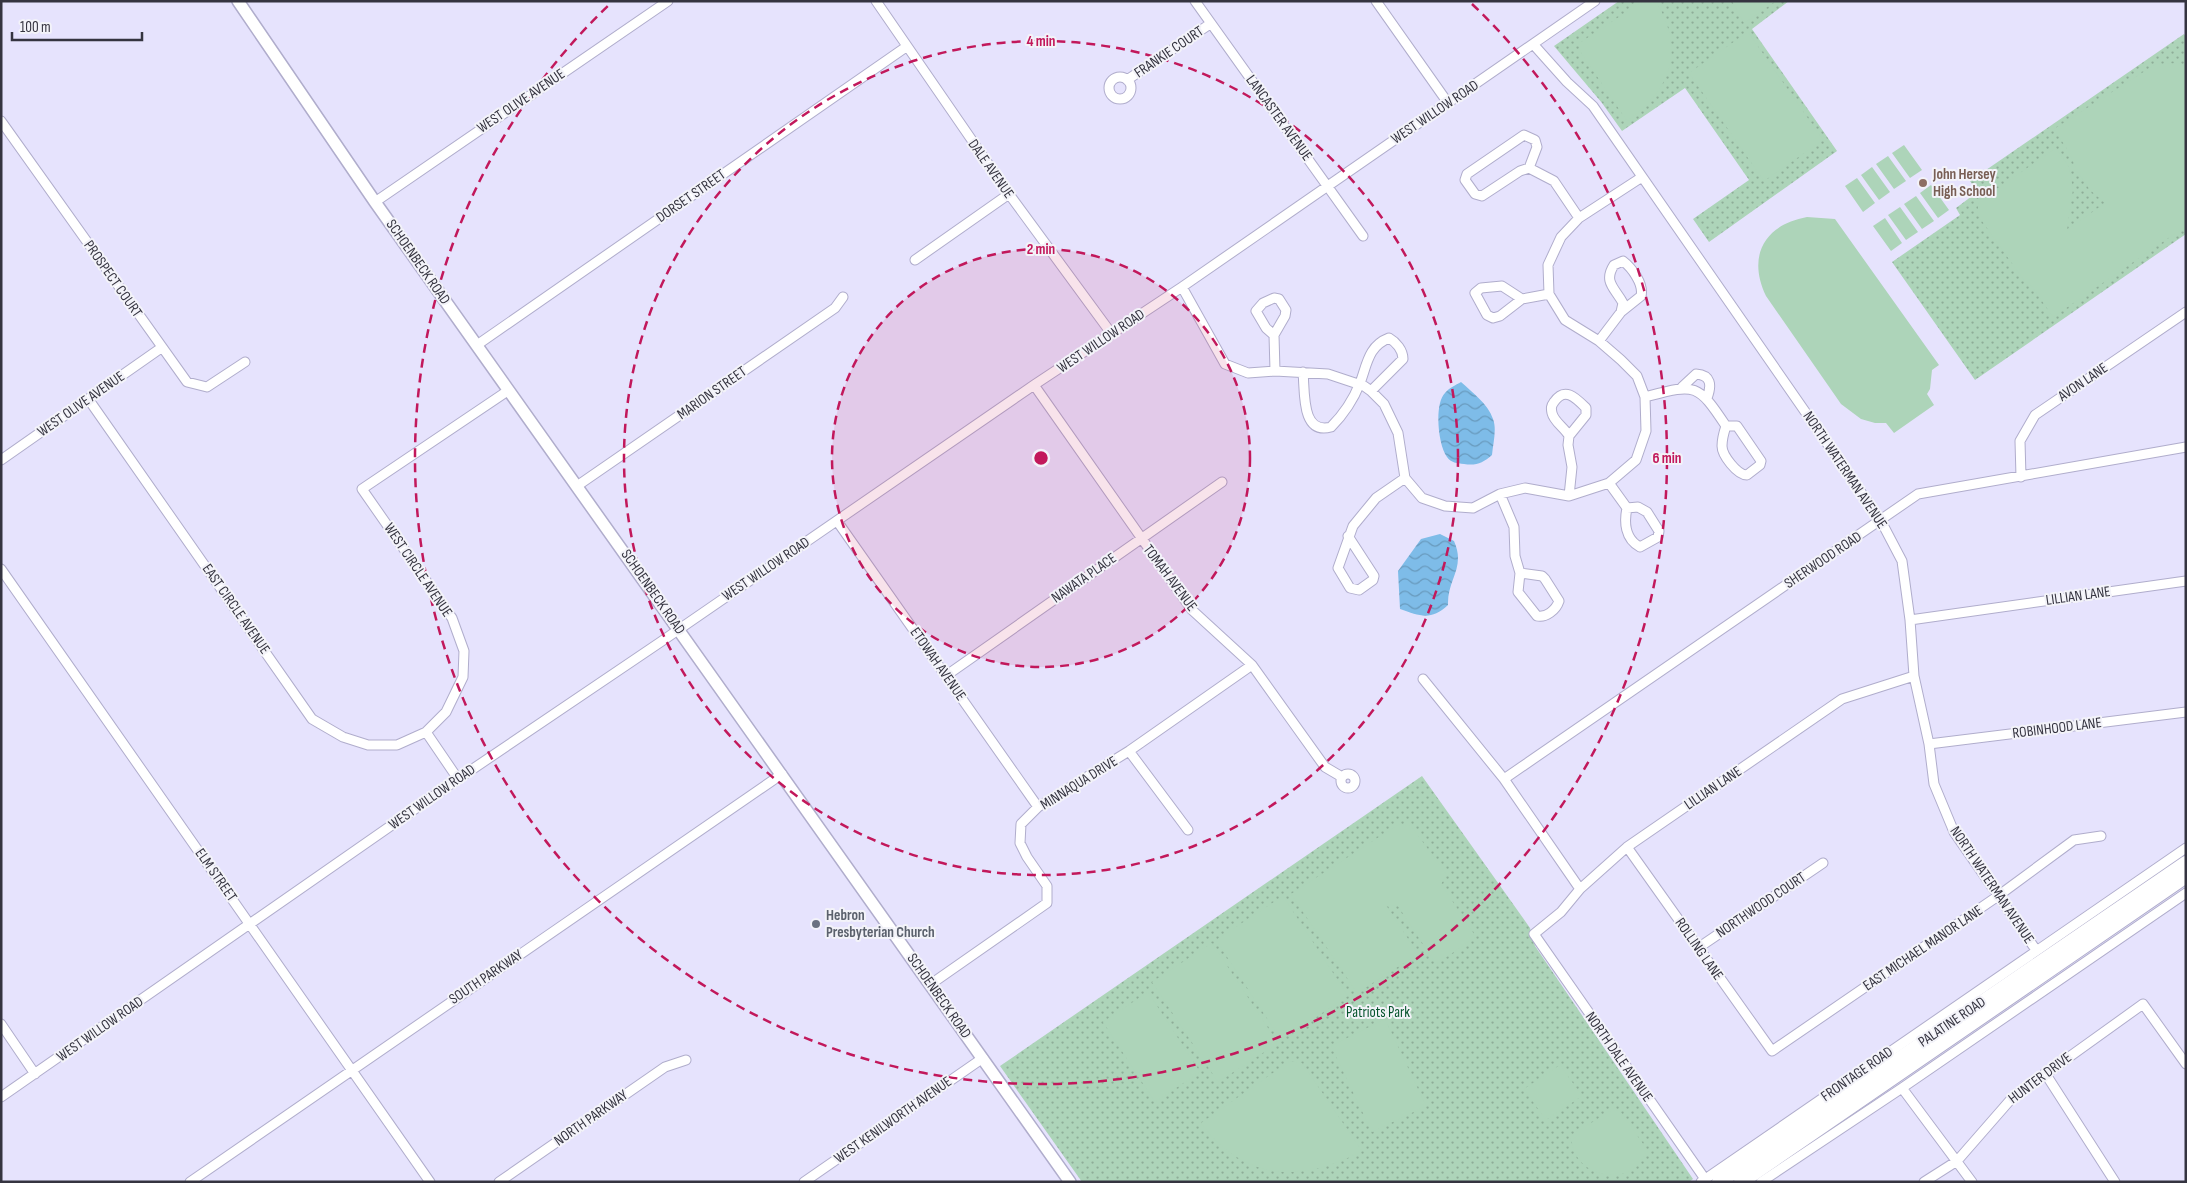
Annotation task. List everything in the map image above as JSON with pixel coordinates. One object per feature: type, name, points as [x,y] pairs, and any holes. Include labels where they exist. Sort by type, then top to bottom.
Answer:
[{"type":"highway","name":"PALATINE ROAD","points":[[1719,1182],[2186,863]]},
{"type":"highway","name":"PALATINE ROAD","points":[[1741,1182],[2186,876]]},
{"type":"highway","points":[[1707,1181],[1765,1150]]},
{"type":"main road","name":"SCHOENBECK ROAD","points":[[238,1],[375,202],[1070,1182]]},
{"type":"street","name":"WEST OLIVE AVENUE","points":[[375,202],[668,1]]},
{"type":"street","name":"DALE AVENUE","points":[[876,1],[1009,194],[1111,334]]},
{"type":"street","name":"LANCASTER AVENUE","points":[[1195,1],[1362,236]]},
{"type":"street","points":[[1376,1],[1448,103]]},
{"type":"street","name":"WEST WILLOW ROAD","points":[[1,1097],[458,779],[1182,286],[1595,1]]},
{"type":"street","name":"FRANKIE COURT","points":[[1127,80],[1210,24]]},
{"type":"street","name":"NORTH WATERMAN AVENUE","points":[[1533,44],[1567,82],[1593,106],[1881,521],[1902,561],[1910,620],[1914,676],[1929,744],[1934,784],[1954,832],[2036,950]]},
{"type":"street","name":"DORSET STREET","points":[[477,345],[906,47]]},
{"type":"street","name":"PROSPECT COURT","points":[[1,121],[187,382],[207,387],[245,362]]},
{"type":"street","points":[[1529,168],[1537,147],[1535,140],[1524,135],[1467,174],[1465,180],[1475,194],[1482,196],[1520,171],[1529,168],[1554,182],[1579,218]]},
{"type":"street","points":[[1182,286],[1225,364],[1248,373],[1275,370],[1328,374],[1360,384],[1371,391],[1384,404],[1398,433],[1405,478],[1422,498],[1445,506],[1473,508],[1500,494],[1525,488],[1569,496],[1609,483],[1636,460],[1646,431],[1645,397],[1637,376],[1599,341],[1565,320],[1549,294],[1548,265],[1561,237],[1579,218],[1642,177]]},
{"type":"street","points":[[915,260],[1009,194]]},
{"type":"street","points":[[1599,341],[1621,312],[1641,296],[1641,286],[1628,265],[1623,261],[1614,265],[1608,276],[1609,282],[1622,303],[1621,312]]},
{"type":"street","points":[[1522,299],[1502,286],[1480,288],[1475,293],[1488,315],[1492,318],[1500,316],[1522,299],[1549,294]]},
{"type":"street","name":"MARION STREET","points":[[577,486],[835,308],[843,297]]},
{"type":"street","name":"AVON LANE","points":[[2021,477],[2020,442],[2035,415],[2186,312]]},
{"type":"street","points":[[1274,335],[1275,370]]},
{"type":"street","points":[[1303,372],[1309,418],[1314,426],[1320,429],[1331,427],[1337,421],[1360,384],[1366,362],[1376,345],[1389,338],[1394,340],[1403,354],[1403,359],[1371,391]]},
{"type":"street","name":"WEST OLIVE AVENUE","points":[[1,460],[161,348]]},
{"type":"street","points":[[1645,397],[1682,387],[1696,374],[1708,378],[1711,390],[1707,398]]},
{"type":"street","name":"TOMAH AVENUE","points":[[1034,385],[1192,610],[1252,665],[1325,767],[1342,777]]},
{"type":"street","points":[[1682,387],[1702,394],[1707,398],[1726,426],[1723,450],[1738,472],[1747,475],[1760,465],[1761,461],[1737,426],[1726,426]]},
{"type":"street","name":"WEST CIRCLE AVENUE","points":[[426,732],[446,712],[462,677],[464,651],[452,618],[362,489],[509,390]]},
{"type":"street","points":[[1569,436],[1554,418],[1551,411],[1559,395],[1563,393],[1586,408],[1586,415],[1569,436],[1568,445],[1572,467],[1569,496]]},
{"type":"street","name":"EAST CIRCLE AVENUE","points":[[89,400],[312,719],[343,737],[368,745],[397,745],[426,732]]},
{"type":"street","name":"SHERWOOD ROAD","points":[[1504,780],[1918,494],[2186,447]]},
{"type":"street","points":[[1348,536],[1374,576],[1373,580],[1359,590],[1350,588],[1338,568],[1348,536],[1353,526],[1376,498],[1405,478]]},
{"type":"street","name":"NAWATA PLACE","points":[[947,675],[1222,482]]},
{"type":"street","points":[[1609,483],[1627,508]]},
{"type":"street","points":[[1500,494],[1514,527],[1515,556],[1520,573],[1518,592],[1533,613],[1540,617],[1555,608],[1559,601],[1545,578],[1520,573]]},
{"type":"street","points":[[1638,507],[1647,512],[1658,527],[1658,537],[1644,546],[1637,545],[1626,529],[1624,519],[1627,508],[1638,507]]},
{"type":"street","name":"ETOWAH AVENUE","points":[[837,521],[1038,807]]},
{"type":"street","name":"ELM STREET","points":[[1,569],[430,1182]]},
{"type":"street","name":"LILLIAN LANE","points":[[1910,620],[2186,581]]},
{"type":"street","name":"MINNAQUA DRIVE","points":[[931,984],[1047,903],[1047,886],[1020,844],[1021,824],[1038,807],[1129,751],[1252,665]]},
{"type":"street","name":"LILLIAN LANE","points":[[1534,934],[1561,912],[1580,889],[1627,847],[1842,699],[1914,676]]},
{"type":"street","points":[[1423,679],[1504,780],[1580,889]]},
{"type":"street","name":"ROBINHOOD LANE","points":[[1929,744],[2186,712]]},
{"type":"street","points":[[426,732],[458,779]]},
{"type":"street","points":[[1129,751],[1188,830]]},
{"type":"street","name":"SOUTH PARKWAY","points":[[190,1182],[782,774]]},
{"type":"street","name":"EAST MICHAEL MANOR LANE","points":[[1772,1051],[1998,896],[2074,840],[2101,836]]},
{"type":"street","name":"ROLLING LANE","points":[[1627,847],[1772,1051]]},
{"type":"street","name":"FRONTAGE ROAD","points":[[1707,1181],[2036,950],[2186,848]]},
{"type":"street","name":"NORTHWOOD COURT","points":[[1698,948],[1823,863]]},
{"type":"street","points":[[1761,1182],[1902,1088],[2186,893]]},
{"type":"street","name":"NORTH DALE AVENUE","points":[[1534,934],[1707,1181]]},
{"type":"street","name":"HUNTER DRIVE","points":[[1924,1182],[1957,1161],[2004,1106],[2045,1072],[2143,1004],[2186,1064]]},
{"type":"street","points":[[1,1024],[35,1074]]},
{"type":"street","name":"WEST KENILWORTH AVENUE","points":[[804,1182],[983,1058]]},
{"type":"street","name":"NORTH PARKWAY","points":[[499,1182],[665,1067],[686,1060]]},
{"type":"street","points":[[2045,1072],[2115,1182]]},
{"type":"street","points":[[1902,1088],[1972,1182]]},
{"type":"green space","points":[[1619,1],[1789,1],[1752,29],[1837,151],[1709,242],[1693,219],[1749,180],[1685,88],[1622,131],[1602,103],[1554,46]]},
{"type":"green space","points":[[1643,1],[1655,1],[1666,21],[1671,53],[1669,68],[1663,83],[1654,96],[1627,121],[1580,51],[1581,42]]},
{"type":"green space","points":[[1732,1],[1776,1],[1744,23]]},
{"type":"green space","points":[[1748,32],[1823,140],[1764,181],[1689,73]]},
{"type":"green space","points":[[2184,34],[2186,37],[2186,234],[1975,380],[1892,262],[1960,215],[1956,208],[1972,196],[1974,187],[1970,181]]},
{"type":"green space","points":[[2180,63],[2186,66],[2186,226],[2053,317],[2031,285],[2028,286],[1977,214],[1979,201],[2056,148],[2069,167],[2073,189],[2067,230],[2105,203],[2090,190],[2077,171],[2069,152],[2054,129],[2156,64]]},
{"type":"green space","points":[[1904,145],[1922,170],[1910,178],[1892,153]]},
{"type":"green space","points":[[1888,156],[1906,181],[1894,189],[1876,164]]},
{"type":"green space","points":[[1872,167],[1890,192],[1879,200],[1861,175]]},
{"type":"green space","points":[[1857,178],[1875,203],[1863,212],[1845,186]]},
{"type":"green space","points":[[1931,185],[1949,210],[1938,218],[1920,193]]},
{"type":"green space","points":[[1916,196],[1934,221],[1922,229],[1904,204]]},
{"type":"green space","points":[[1900,207],[1918,232],[1906,240],[1888,215]]},
{"type":"green space","points":[[1807,217],[1835,219],[1939,365],[1932,370],[1930,389],[1927,394],[1934,405],[1894,433],[1886,423],[1875,423],[1861,419],[1841,404],[1766,296],[1758,268],[1763,244],[1780,227]]},
{"type":"green space","points":[[1885,218],[1902,243],[1891,251],[1873,226]]},
{"type":"green space","name":"Patriots Park","points":[[1422,776],[1530,928],[1535,946],[1693,1179],[1689,1182],[1082,1182],[1000,1066]]},
{"type":"green space","points":[[1399,824],[1411,826],[1447,875],[1441,884],[1476,937],[1436,964],[1398,906],[1386,905],[1418,954],[1357,993],[1291,894]]},
{"type":"green space","points":[[1283,896],[1348,996],[1281,1040],[1216,940]]},
{"type":"green space","points":[[1212,943],[1278,1043],[1218,1082],[1152,982]]},
{"type":"green space","points":[[1148,992],[1200,1072],[1155,1102],[1103,1022]]},
{"type":"green space","points":[[1385,1019],[1426,1106],[1372,1132],[1331,1046]]},
{"type":"green space","points":[[1290,1061],[1302,1063],[1362,1151],[1318,1168],[1296,1172],[1276,1171],[1255,1166],[1236,1157],[1218,1142],[1201,1123]]},
{"type":"green space","points":[[1560,1065],[1582,1096],[1546,1120],[1524,1089]]},
{"type":"green space","points":[[1612,1110],[1620,1111],[1648,1151],[1636,1167],[1629,1172],[1612,1175],[1595,1172],[1581,1162],[1575,1153],[1570,1136]]},
{"type":"water","points":[[1461,382],[1484,403],[1494,423],[1495,432],[1492,455],[1476,464],[1468,465],[1450,460],[1441,443],[1439,406],[1445,393]]},
{"type":"water","points":[[1440,534],[1454,541],[1457,550],[1457,566],[1448,596],[1448,605],[1436,613],[1425,616],[1400,609],[1398,571],[1421,539]]},
{"type":"place","name":"John Hersey High School","points":[[1923,183]]},
{"type":"place","name":"Hebron Presbyterian Church","points":[[816,924]]}]
